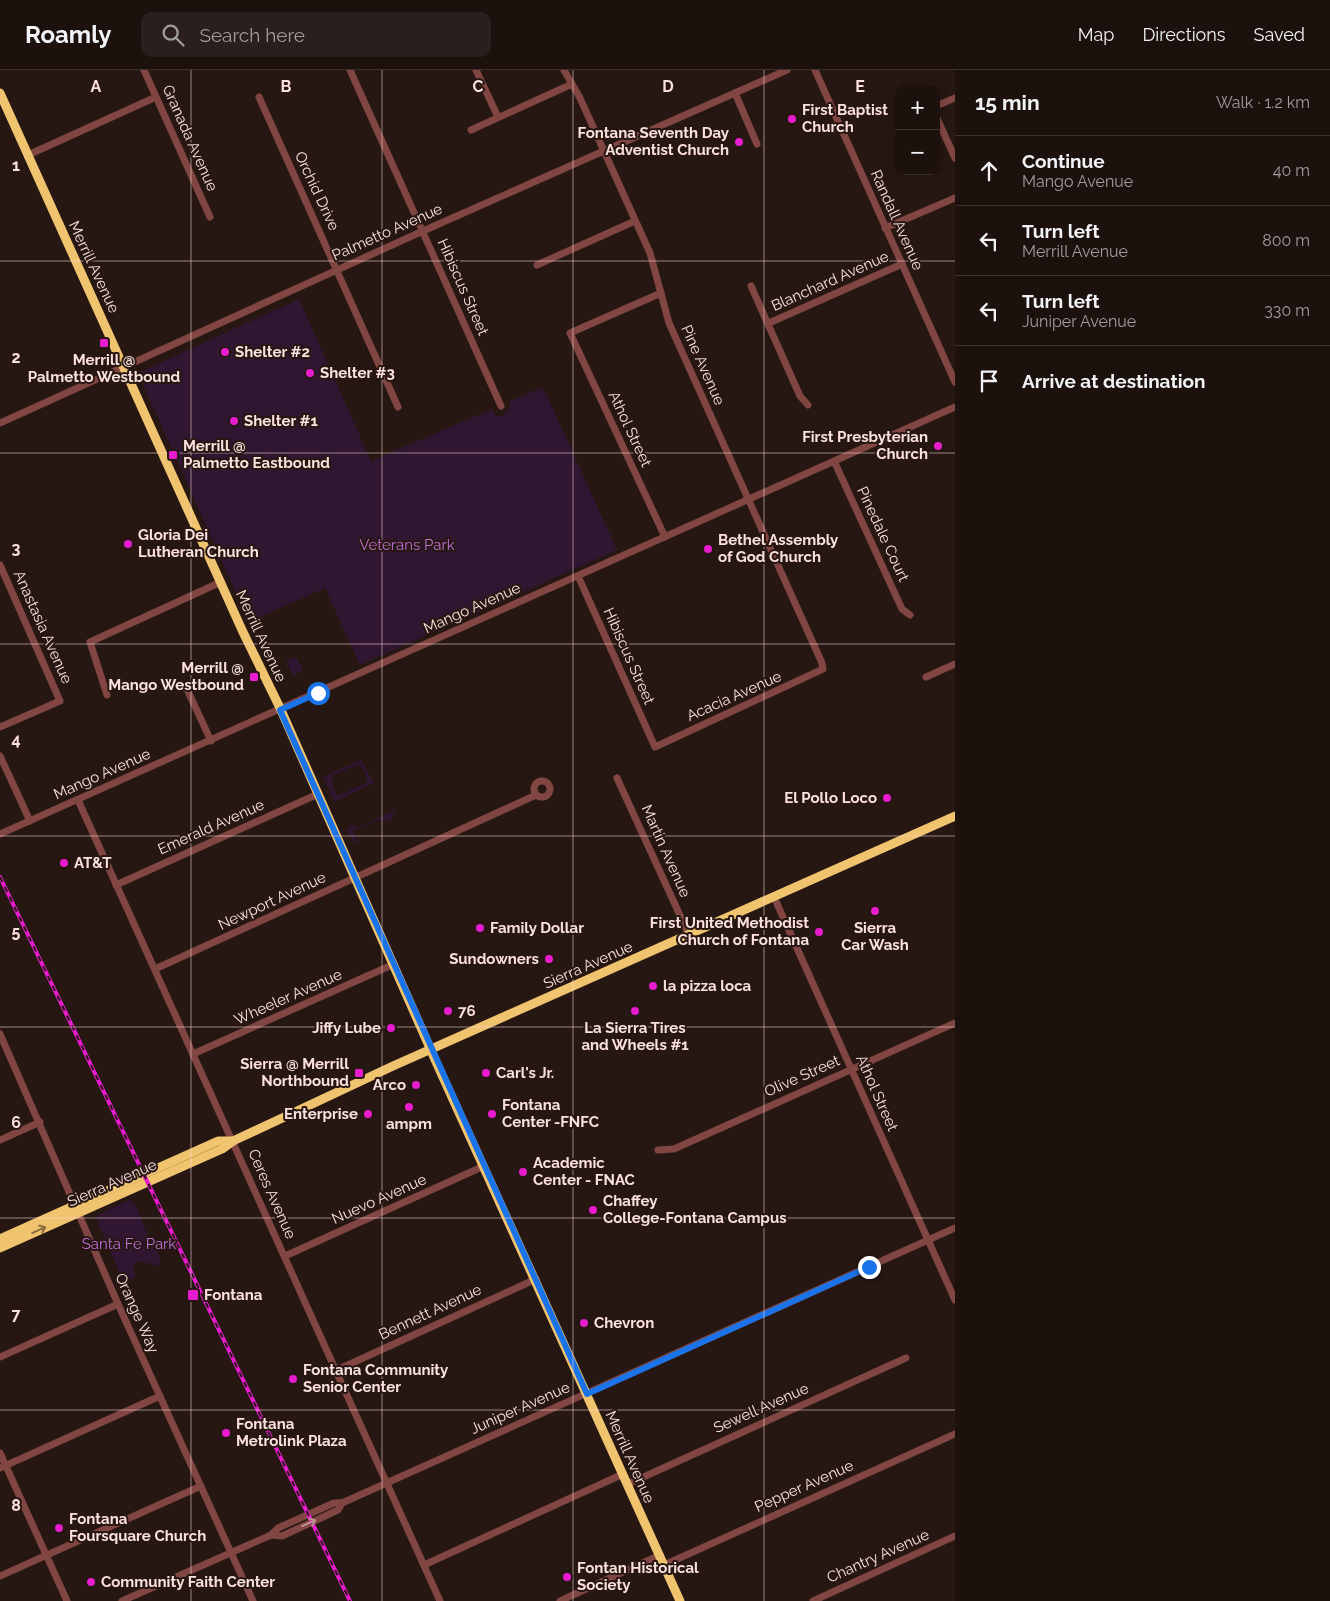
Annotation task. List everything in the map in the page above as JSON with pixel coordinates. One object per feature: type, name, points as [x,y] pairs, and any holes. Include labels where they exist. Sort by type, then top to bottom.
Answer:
[{"type":"main road","name":"Merrill Avenue","points":[[0,93],[318,794],[431,1050],[680,1601]]},
{"type":"main road","name":"Sierra Avenue","points":[[0,1238],[77,1209],[222,1149],[232,1140],[955,816]]},
{"type":"main road","name":"Sierra Avenue","points":[[0,1248],[77,1209]]},
{"type":"street","name":"Granada Avenue","points":[[144,70],[210,217]]},
{"type":"street","name":"Hibiscus Street","points":[[350,70],[502,406]]},
{"type":"street","points":[[476,70],[498,117]]},
{"type":"street","name":"Pine Avenue","points":[[564,70],[654,262],[669,323],[823,669]]},
{"type":"street","name":"Palmetto Avenue","points":[[0,423],[423,231],[788,70]]},
{"type":"street","name":"Randall Avenue","points":[[815,70],[955,382]]},
{"type":"street","points":[[471,130],[572,84]]},
{"type":"street","points":[[735,94],[758,144]]},
{"type":"street","points":[[28,155],[156,97]]},
{"type":"street","name":"Orchid Drive","points":[[259,97],[398,407]]},
{"type":"street","points":[[940,104],[955,98]]},
{"type":"street","points":[[940,125],[955,158]]},
{"type":"street","name":"Blanchard Avenue","points":[[885,228],[955,198]]},
{"type":"street","points":[[537,266],[636,221]]},
{"type":"street","name":"Blanchard Avenue","points":[[769,323],[902,264]]},
{"type":"street","points":[[751,286],[800,396],[808,405]]},
{"type":"street","name":"Athol Street","points":[[661,293],[570,333],[665,537]]},
{"type":"street","name":"Mango Avenue","points":[[0,834],[955,407]]},
{"type":"street","name":"Pinedale Court","points":[[834,461],[902,609],[910,615]]},
{"type":"street","name":"Anastasia Avenue","points":[[0,564],[60,701],[0,727]]},
{"type":"street","name":"Hibiscus Street","points":[[578,576],[655,747]]},
{"type":"street","points":[[107,695],[90,642],[221,582]]},
{"type":"street","points":[[926,677],[955,664]]},
{"type":"street","name":"Acacia Avenue","points":[[655,747],[823,669]]},
{"type":"street","points":[[186,687],[211,741]]},
{"type":"street","points":[[0,756],[30,821]]},
{"type":"street","name":"Martin Avenue","points":[[617,778],[689,935]]},
{"type":"street","name":"Emerald Avenue","points":[[116,885],[318,794]]},
{"type":"street","name":"Newport Avenue","points":[[155,969],[536,795]]},
{"type":"street","name":"Ceres Avenue","points":[[78,800],[440,1601]]},
{"type":"street","name":"Athol Street","points":[[774,897],[955,1300]]},
{"type":"street","name":"Wheeler Avenue","points":[[193,1054],[394,964]]},
{"type":"street","name":"Olive Street","points":[[658,1150],[674,1148],[955,1023]]},
{"type":"street","name":"Orange Way","points":[[0,1034],[118,1304],[253,1601]]},
{"type":"street","points":[[0,1140],[40,1122]]},
{"type":"street","name":"Nuevo Avenue","points":[[285,1256],[484,1166]]},
{"type":"street","name":"Juniper Avenue","points":[[122,1601],[271,1535],[278,1528],[334,1503],[342,1503],[387,1481],[587,1394],[955,1228]]},
{"type":"street","name":"Bennett Avenue","points":[[337,1370],[536,1280]]},
{"type":"street","points":[[0,1357],[118,1304]]},
{"type":"street","name":"Sewell Avenue","points":[[628,1484],[906,1358]]},
{"type":"street","points":[[3,1466],[160,1396]]},
{"type":"street","name":"Pepper Avenue","points":[[664,1565],[955,1434]]},
{"type":"street","points":[[0,1453],[3,1466],[67,1601]]},
{"type":"street","points":[[424,1565],[623,1474]]},
{"type":"street","points":[[0,1576],[200,1486]]},
{"type":"street","name":"Chantry Avenue","points":[[813,1601],[955,1536]]},
{"type":"street","points":[[560,1601],[660,1556]]},
{"type":"green space","name":"Veterans Park","points":[[299,299],[371,461],[492,409],[496,416],[503,416],[510,408],[510,401],[543,387],[617,550],[360,665],[325,588],[249,622],[138,373]]},
{"type":"green space","points":[[296,657],[303,670],[293,676],[286,661]]},
{"type":"green space","points":[[361,760],[374,783],[335,802],[323,777]],"holes":[[[357,765],[362,767],[368,782],[338,796],[333,788],[331,776]]]},
{"type":"green space","points":[[396,810],[390,821],[377,820],[353,831],[357,842],[354,843],[347,829],[352,824],[356,828]]},
{"type":"green space","name":"Santa Fe Park","points":[[129,1200],[135,1203],[152,1247],[158,1251],[161,1261],[157,1266],[141,1261],[132,1266],[136,1276],[128,1281],[122,1279],[96,1218],[97,1215]]},
{"type":"railway","points":[[0,877],[350,1601]]},
{"type":"place","name":"First Baptist Church","points":[[792,119]]},
{"type":"place","name":"Fontana Seventh Day Adventist Church","points":[[739,142]]},
{"type":"place","name":"Merrill @ Palmetto Westbound","points":[[104,343]]},
{"type":"place","name":"Shelter #2","points":[[225,352]]},
{"type":"place","name":"Shelter #3","points":[[310,373]]},
{"type":"place","name":"Shelter #1","points":[[234,421]]},
{"type":"place","name":"First Presbyterian Church","points":[[938,446]]},
{"type":"place","name":"Merrill @ Palmetto Eastbound","points":[[173,455]]},
{"type":"place","name":"Gloria Dei Lutheran Church","points":[[128,544]]},
{"type":"place","name":"Bethel Assembly of God Church","points":[[708,549]]},
{"type":"place","name":"Merrill @ Mango Westbound","points":[[254,677]]},
{"type":"place","name":"El Pollo Loco","points":[[887,798]]},
{"type":"place","name":"AT&T","points":[[64,863]]},
{"type":"place","name":"Sierra Car Wash","points":[[875,911]]},
{"type":"place","name":"Family Dollar","points":[[480,928]]},
{"type":"place","name":"First United Methodist Church of Fontana","points":[[819,932]]},
{"type":"place","name":"Sundowners","points":[[549,959]]},
{"type":"place","name":"la pizza loca","points":[[653,986]]},
{"type":"place","name":"76","points":[[448,1011]]},
{"type":"place","name":"La Sierra Tires and Wheels #1","points":[[635,1011]]},
{"type":"place","name":"Jiffy Lube","points":[[391,1028]]},
{"type":"place","name":"Sierra @ Merrill Northbound","points":[[359,1073]]},
{"type":"place","name":"Carl's Jr.","points":[[486,1073]]},
{"type":"place","name":"Arco","points":[[416,1085]]},
{"type":"place","name":"ampm","points":[[409,1107]]},
{"type":"place","name":"Enterprise","points":[[368,1114]]},
{"type":"place","name":"Fontana Center -FNFC","points":[[492,1114]]},
{"type":"place","name":"Academic Center - FNAC","points":[[523,1172]]},
{"type":"place","name":"Chaffey College-Fontana Campus","points":[[593,1210]]},
{"type":"place","name":"Fontana","points":[[193,1295]]},
{"type":"place","name":"Chevron","points":[[584,1323]]},
{"type":"place","name":"Fontana Community Senior Center","points":[[293,1379]]},
{"type":"place","name":"Fontana Metrolink Plaza","points":[[226,1433]]},
{"type":"place","name":"Fontana Foursquare Church","points":[[59,1528]]},
{"type":"place","name":"Fontan Historical Society","points":[[567,1577]]},
{"type":"place","name":"Community Faith Center","points":[[91,1582]]},
{"type":"route","points":[[318,693],[280,710],[437,1064],[587,1394],[869,1267]]}]
